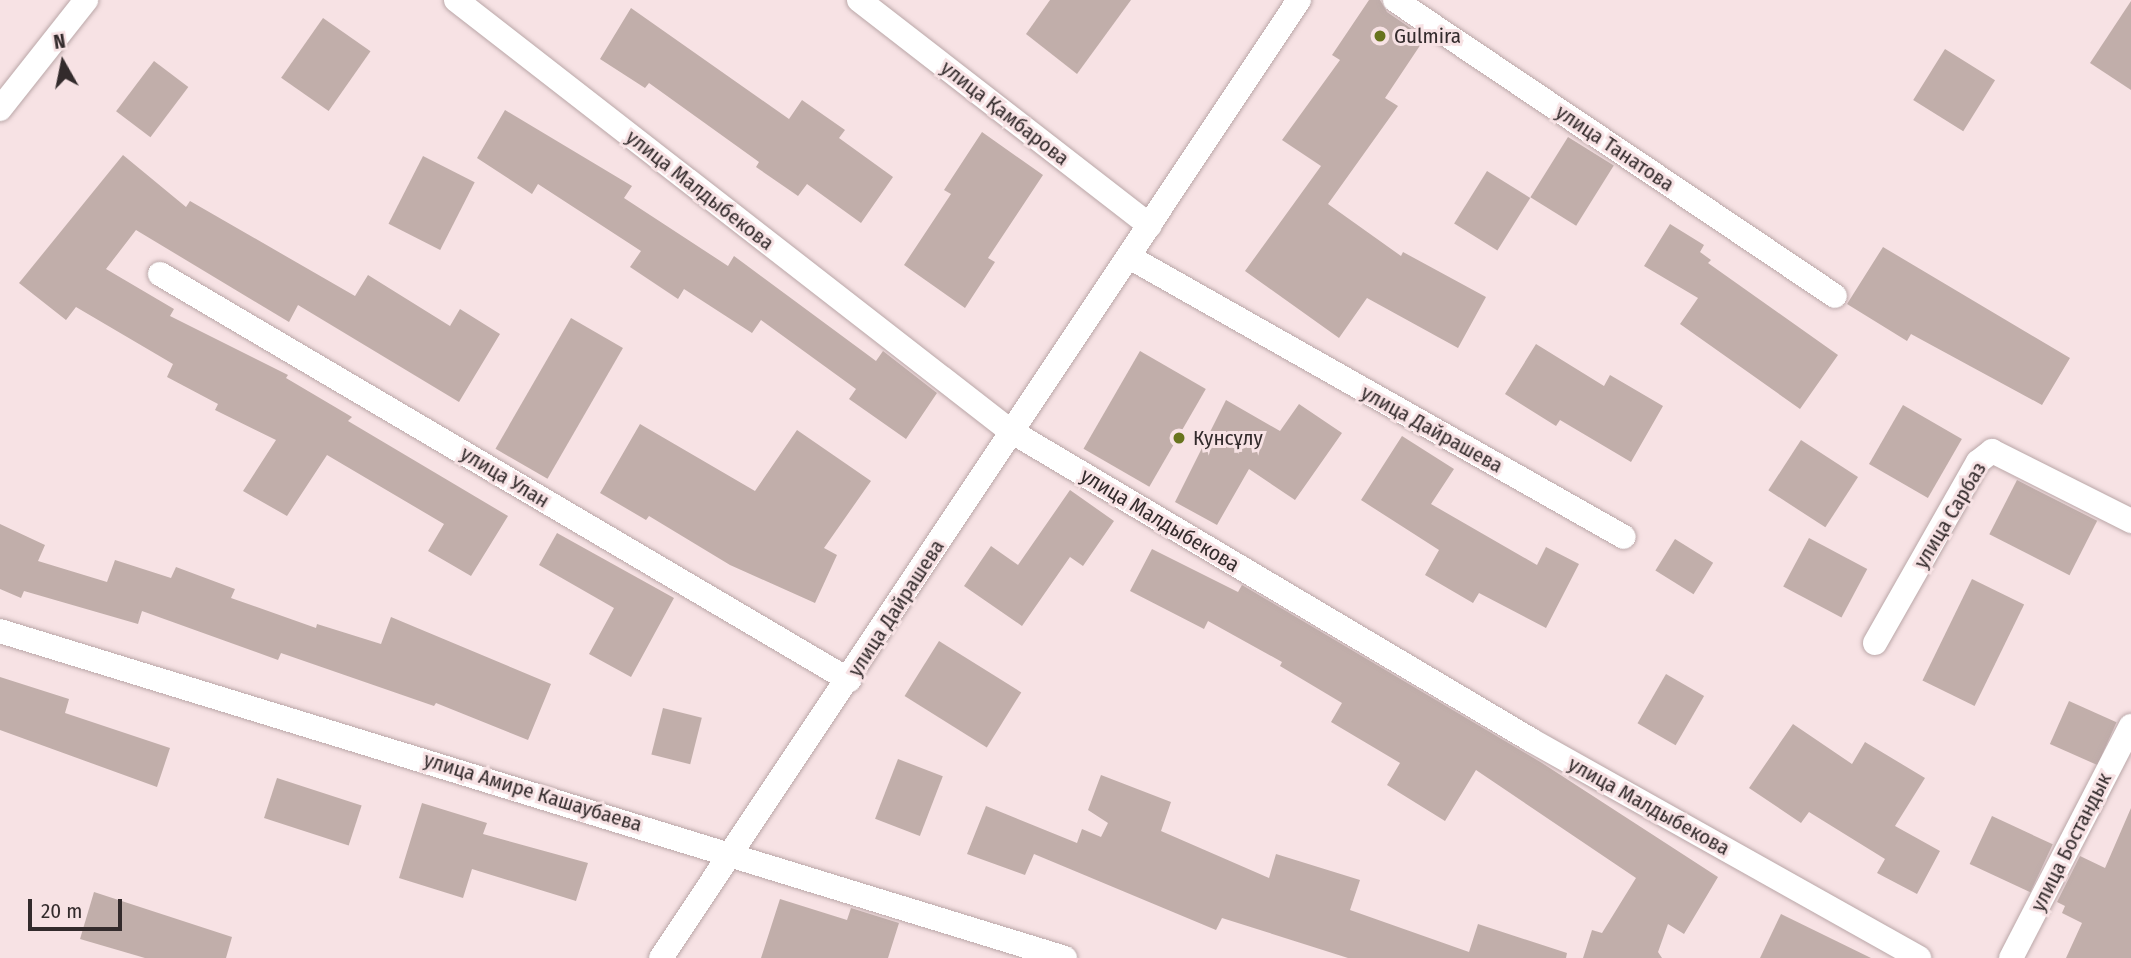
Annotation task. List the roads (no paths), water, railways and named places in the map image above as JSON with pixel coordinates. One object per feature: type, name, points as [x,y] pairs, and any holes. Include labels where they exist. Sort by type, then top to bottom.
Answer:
[{"type":"street","points":[[0,109],[86,0]]},
{"type":"street","name":"улица Малдыбекова","points":[[456,0],[1009,430],[1531,740],[1919,958]]},
{"type":"street","name":"улица Қамбарова","points":[[859,0],[1150,226]]},
{"type":"street","name":"улица Дайрашева","points":[[661,958],[849,680],[1009,430],[1131,258],[1299,0]]},
{"type":"street","name":"улица Танатова","points":[[1395,0],[1835,296]]},
{"type":"street","name":"улица Дайрашева","points":[[1131,258],[1624,537]]},
{"type":"street","name":"улица Улан","points":[[160,274],[849,680]]},
{"type":"street","name":"улица Сарбаз","points":[[1875,643],[1978,462],[1992,451],[2131,521]]},
{"type":"street","name":"улица Амире Кашаубаева","points":[[0,631],[732,853],[1065,958]]},
{"type":"street","name":"улица Бостандык","points":[[2011,958],[2131,726]]},
{"type":"place","name":"Gulmira","points":[[1380,36]]},
{"type":"place","name":"Кунсұлу","points":[[1179,438]]}]
